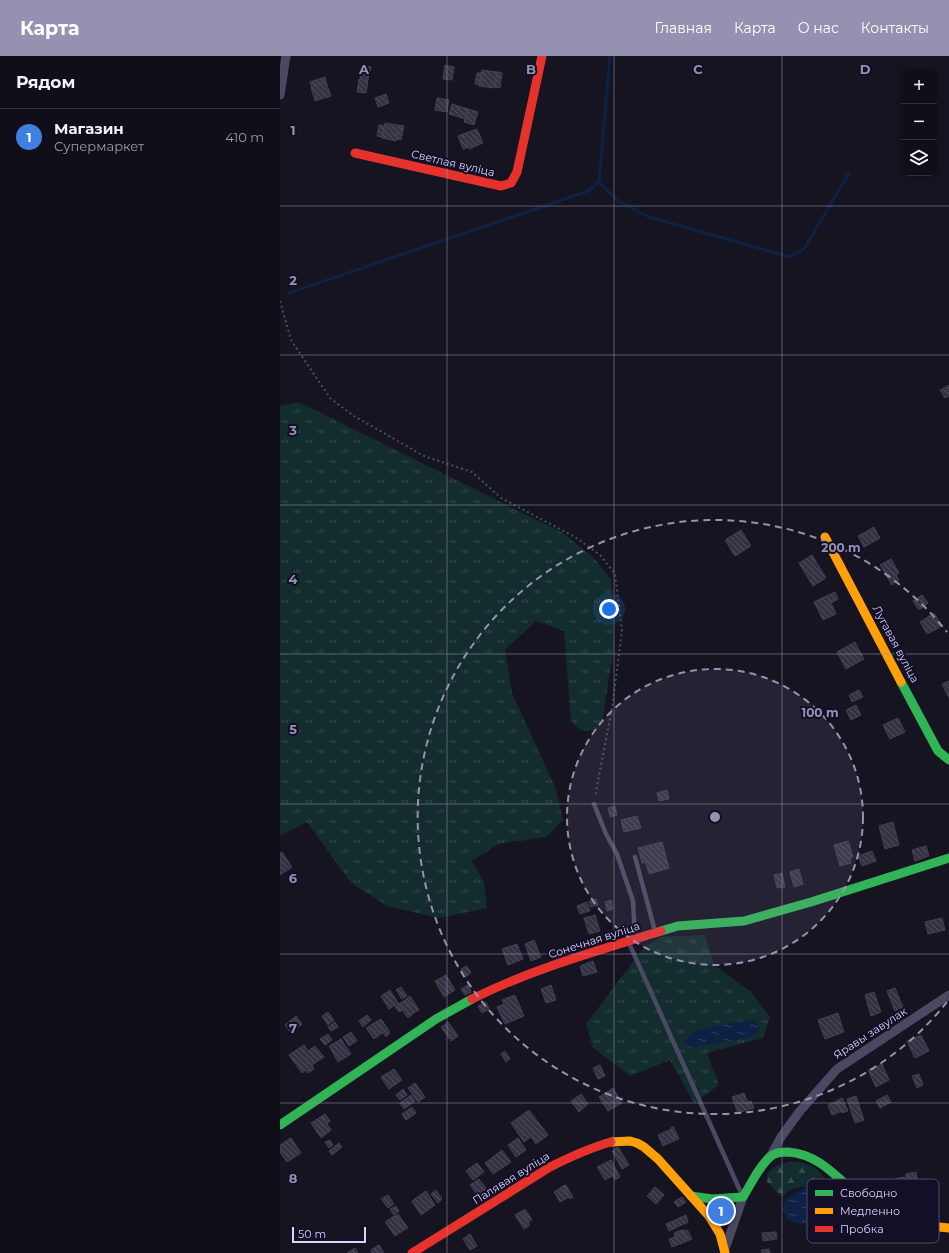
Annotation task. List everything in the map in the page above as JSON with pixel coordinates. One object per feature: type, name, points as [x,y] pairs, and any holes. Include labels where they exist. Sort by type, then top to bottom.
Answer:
[{"type":"street","name":"Светлая вуліца","points":[[355,153],[501,186],[511,183],[518,172],[542,56]]},
{"type":"street","points":[[280,95],[284,58]]},
{"type":"street","name":"Лугавая вуліца","points":[[825,536],[938,751],[949,760]]},
{"type":"street","name":"Сонечная вуліца","points":[[280,1125],[436,1019],[461,1004],[494,988],[561,962],[678,926],[744,921],[811,902],[949,858]]},
{"type":"street","name":"Яравы завулак","points":[[770,1157],[781,1137],[800,1111],[837,1069],[949,995]]},
{"type":"street","name":"Палявая вуліца","points":[[412,1253],[534,1176],[569,1157],[612,1140],[630,1141],[641,1145],[651,1153],[691,1196]]},
{"type":"street","points":[[725,1251],[743,1197],[770,1157],[779,1152],[792,1151],[803,1154],[815,1159],[840,1179]]},
{"type":"street","points":[[691,1196],[712,1199],[743,1197]]},
{"type":"street","points":[[691,1196],[719,1231],[725,1251]]},
{"type":"street","points":[[939,1227],[949,1228]]},
{"type":"lane","points":[[594,804],[606,834],[617,854],[633,902],[632,940],[743,1197]]},
{"type":"lane","points":[[635,857],[656,933]]},
{"type":"path","points":[[280,301],[291,340],[330,398],[354,416],[424,456],[472,472],[501,498],[575,538],[600,555],[615,574],[622,631],[612,708],[594,804]]},
{"type":"green space","points":[[299,402],[563,533],[594,558],[611,579],[614,646],[602,723],[594,731],[580,730],[571,721],[564,631],[536,621],[505,650],[512,693],[556,789],[563,820],[546,837],[498,844],[472,861],[484,882],[487,908],[439,918],[387,906],[351,883],[307,822],[280,836],[280,406]]},
{"type":"green space","points":[[705,935],[714,965],[750,991],[770,1017],[763,1038],[707,1053],[719,1085],[694,1103],[670,1060],[630,1076],[593,1048],[586,1024],[642,950],[660,937]]},
{"type":"green space","points":[[800,1162],[811,1166],[817,1169],[824,1179],[807,1179],[807,1187],[792,1189],[782,1197],[767,1182],[767,1174],[778,1165]]},
{"type":"water","points":[[752,1020],[756,1023],[759,1030],[752,1037],[687,1048],[685,1041],[694,1032],[711,1026]]},
{"type":"water","points":[[806,1187],[807,1188],[807,1224],[800,1224],[787,1220],[783,1210],[787,1197]]},
{"type":"building","points":[[445,65],[454,67],[452,80],[443,79]]},
{"type":"building","points":[[362,66],[371,67],[368,80],[360,78]]},
{"type":"building","points":[[482,70],[497,72],[494,88],[479,86]]},
{"type":"building","points":[[497,72],[502,73],[500,88],[494,87]]},
{"type":"building","points":[[477,73],[482,73],[480,85],[475,84]]},
{"type":"building","points":[[325,77],[326,82],[312,87],[310,82]]},
{"type":"building","points":[[359,79],[368,81],[366,93],[357,92]]},
{"type":"building","points":[[326,82],[331,96],[315,101],[311,87]]},
{"type":"building","points":[[386,94],[389,103],[378,107],[375,98]]},
{"type":"building","points":[[437,98],[449,100],[447,112],[435,110]]},
{"type":"building","points":[[452,104],[468,109],[465,119],[449,114]]},
{"type":"building","points":[[468,109],[478,112],[474,125],[464,122]]},
{"type":"building","points":[[385,123],[398,125],[396,141],[382,138]]},
{"type":"building","points":[[379,125],[384,126],[382,137],[377,136]]},
{"type":"building","points":[[398,125],[404,126],[401,140],[396,139]]},
{"type":"building","points":[[477,129],[483,143],[469,149],[463,134]]},
{"type":"building","points":[[463,134],[468,147],[463,149],[458,136]]},
{"type":"building","points":[[949,385],[949,396],[945,398],[940,390]]},
{"type":"building","points":[[874,527],[880,538],[864,547],[858,536]]},
{"type":"building","points":[[741,530],[751,546],[735,556],[725,540]]},
{"type":"building","points":[[812,555],[826,578],[813,586],[799,563]]},
{"type":"building","points":[[891,559],[899,573],[896,575],[899,580],[892,585],[880,565]]},
{"type":"building","points":[[835,592],[838,599],[831,603],[836,614],[823,620],[814,602]]},
{"type":"building","points":[[922,595],[928,603],[919,610],[913,601]]},
{"type":"building","points":[[934,613],[942,626],[927,634],[920,622]]},
{"type":"building","points":[[855,642],[864,659],[846,669],[837,652]]},
{"type":"building","points":[[949,681],[949,698],[942,684]]},
{"type":"building","points":[[859,690],[863,697],[852,702],[849,695]]},
{"type":"building","points":[[856,705],[861,715],[851,720],[846,710]]},
{"type":"building","points":[[898,718],[905,732],[890,739],[883,725]]},
{"type":"building","points":[[667,790],[669,799],[659,801],[657,793]]},
{"type":"building","points":[[615,806],[617,815],[610,817],[608,808]]},
{"type":"building","points":[[637,816],[641,828],[624,832],[621,820]]},
{"type":"building","points":[[893,822],[899,845],[885,849],[879,826]]},
{"type":"building","points":[[848,841],[853,857],[850,858],[851,863],[840,866],[834,845]]},
{"type":"building","points":[[662,842],[669,868],[649,874],[646,863],[642,863],[638,848]]},
{"type":"building","points":[[926,846],[929,856],[915,861],[912,850]]},
{"type":"building","points":[[872,851],[876,861],[862,866],[858,856]]},
{"type":"building","points":[[282,852],[292,867],[280,875],[280,853]]},
{"type":"building","points":[[799,869],[803,884],[794,887],[790,872]]},
{"type":"building","points":[[782,873],[785,887],[777,888],[774,875]]},
{"type":"building","points":[[596,899],[598,905],[591,907],[589,901]]},
{"type":"building","points":[[611,900],[613,909],[607,911],[605,902]]},
{"type":"building","points":[[587,902],[590,911],[580,914],[577,906]]},
{"type":"building","points":[[595,915],[600,931],[589,934],[584,918]]},
{"type":"building","points":[[942,918],[945,930],[928,934],[925,922]]},
{"type":"building","points":[[534,940],[541,957],[531,961],[525,944]]},
{"type":"building","points":[[517,944],[523,959],[508,965],[502,949]]},
{"type":"building","points":[[593,961],[597,972],[583,976],[580,966]]},
{"type":"building","points":[[467,966],[471,973],[465,977],[461,969]]},
{"type":"building","points":[[446,975],[455,990],[444,997],[435,981]]},
{"type":"building","points":[[468,985],[471,992],[465,995],[461,989]]},
{"type":"building","points":[[551,985],[556,1000],[546,1003],[541,989]]},
{"type":"building","points":[[401,987],[407,996],[402,999],[396,990]]},
{"type":"building","points":[[895,988],[903,1007],[895,1011],[887,991]]},
{"type":"building","points":[[390,990],[398,1003],[389,1009],[381,996]]},
{"type":"building","points":[[874,992],[881,1012],[871,1016],[865,995]]},
{"type":"building","points":[[515,995],[524,1016],[505,1024],[497,1007],[504,1004],[502,1000]]},
{"type":"building","points":[[410,996],[419,1010],[414,1013],[405,1000]]},
{"type":"building","points":[[405,1000],[414,1013],[408,1018],[398,1004]]},
{"type":"building","points":[[486,1002],[489,1009],[482,1013],[478,1006]]},
{"type":"building","points":[[398,1004],[402,1010],[399,1012],[395,1007]]},
{"type":"building","points":[[328,1012],[334,1020],[328,1025],[322,1016]]},
{"type":"building","points":[[838,1013],[844,1032],[825,1039],[818,1020]]},
{"type":"building","points":[[367,1015],[371,1020],[363,1027],[359,1021]]},
{"type":"building","points":[[296,1016],[302,1024],[291,1033],[285,1025]]},
{"type":"building","points":[[381,1019],[388,1029],[374,1039],[366,1028]]},
{"type":"building","points":[[335,1022],[338,1027],[331,1031],[328,1027]]},
{"type":"building","points":[[448,1022],[458,1036],[451,1041],[441,1027]]},
{"type":"building","points":[[388,1029],[390,1033],[386,1037],[383,1033]]},
{"type":"building","points":[[351,1032],[357,1041],[349,1046],[343,1037]]},
{"type":"building","points":[[328,1034],[332,1040],[325,1045],[320,1039]]},
{"type":"building","points":[[921,1035],[929,1051],[915,1058],[907,1041]]},
{"type":"building","points":[[341,1039],[351,1054],[338,1062],[329,1046]]},
{"type":"building","points":[[304,1045],[308,1051],[315,1046],[324,1057],[312,1065],[314,1069],[308,1073],[306,1070],[302,1073],[289,1055]]},
{"type":"building","points":[[505,1051],[510,1059],[506,1062],[501,1054]]},
{"type":"building","points":[[882,1064],[889,1080],[876,1087],[868,1070]]},
{"type":"building","points":[[600,1065],[605,1076],[598,1079],[593,1068]]},
{"type":"building","points":[[394,1069],[402,1080],[389,1089],[381,1077]]},
{"type":"building","points":[[919,1074],[923,1085],[917,1088],[912,1076]]},
{"type":"building","points":[[415,1083],[425,1097],[418,1102],[408,1088]]},
{"type":"building","points":[[613,1088],[622,1103],[608,1111],[599,1097]]},
{"type":"building","points":[[403,1089],[407,1095],[400,1100],[396,1095]]},
{"type":"building","points":[[744,1093],[750,1109],[738,1113],[732,1097]]},
{"type":"building","points":[[581,1094],[588,1104],[579,1112],[571,1101]]},
{"type":"building","points":[[411,1095],[415,1101],[404,1109],[400,1103]]},
{"type":"building","points":[[887,1095],[891,1102],[880,1108],[876,1101]]},
{"type":"building","points":[[856,1096],[864,1120],[855,1123],[847,1099]]},
{"type":"building","points":[[842,1098],[848,1111],[842,1113],[837,1101]]},
{"type":"building","points":[[751,1101],[754,1108],[750,1109],[747,1102]]},
{"type":"building","points":[[837,1101],[842,1111],[832,1115],[828,1105]]},
{"type":"building","points":[[412,1107],[416,1113],[406,1120],[402,1114]]},
{"type":"building","points":[[529,1110],[548,1135],[536,1144],[531,1137],[524,1142],[511,1123]]},
{"type":"building","points":[[325,1114],[330,1121],[327,1124],[322,1116]]},
{"type":"building","points":[[322,1116],[331,1130],[321,1138],[311,1123]]},
{"type":"building","points":[[673,1126],[679,1139],[676,1140],[671,1128]]},
{"type":"building","points":[[671,1129],[676,1140],[663,1146],[658,1135]]},
{"type":"building","points":[[291,1138],[301,1153],[287,1162],[280,1152],[280,1145]]},
{"type":"building","points":[[518,1138],[526,1150],[516,1157],[508,1145]]},
{"type":"building","points":[[330,1140],[333,1145],[329,1148],[325,1142]]},
{"type":"building","points":[[339,1143],[342,1147],[332,1155],[329,1151]]},
{"type":"building","points":[[618,1147],[629,1165],[622,1169],[612,1151]]},
{"type":"building","points":[[502,1150],[511,1162],[493,1174],[485,1163]]},
{"type":"building","points":[[611,1160],[618,1173],[605,1180],[597,1167]]},
{"type":"building","points":[[477,1163],[484,1172],[473,1180],[466,1171]]},
{"type":"building","points":[[916,1172],[917,1179],[907,1179],[906,1174]]},
{"type":"building","points":[[618,1173],[620,1177],[615,1180],[613,1176]]},
{"type":"building","points":[[479,1179],[488,1191],[479,1197],[470,1185]]},
{"type":"building","points":[[566,1185],[573,1197],[570,1199],[563,1186]]},
{"type":"building","points":[[563,1186],[569,1197],[560,1202],[554,1192]]},
{"type":"building","points":[[655,1187],[664,1195],[656,1204],[647,1196]]},
{"type":"building","points":[[436,1190],[442,1199],[438,1203],[431,1194]]},
{"type":"building","points":[[426,1191],[435,1205],[421,1215],[412,1201]]},
{"type":"building","points":[[388,1195],[394,1204],[388,1208],[381,1199]]},
{"type":"building","points":[[682,1197],[686,1202],[678,1207],[674,1202]]},
{"type":"building","points":[[727,1205],[728,1214],[715,1216],[714,1207]]},
{"type":"building","points":[[396,1206],[399,1211],[394,1215],[390,1209]]},
{"type":"building","points":[[525,1209],[532,1220],[529,1222],[522,1211]]},
{"type":"building","points":[[522,1211],[530,1225],[524,1229],[515,1215]]},
{"type":"building","points":[[398,1214],[408,1228],[404,1230],[395,1216]]},
{"type":"building","points":[[686,1215],[688,1222],[669,1231],[666,1224]]},
{"type":"building","points":[[394,1216],[404,1230],[395,1236],[385,1222]]},
{"type":"building","points":[[682,1230],[684,1233],[675,1236],[674,1233]]},
{"type":"building","points":[[682,1230],[688,1231],[692,1239],[687,1241]]},
{"type":"building","points":[[776,1232],[777,1239],[763,1241],[762,1233]]},
{"type":"building","points":[[684,1233],[687,1241],[672,1247],[669,1239]]},
{"type":"building","points":[[470,1234],[477,1246],[470,1250],[463,1239]]},
{"type":"building","points":[[379,1245],[384,1253],[372,1253],[371,1250]]},
{"type":"building","points":[[355,1248],[358,1253],[347,1253]]},
{"type":"building","points":[[769,1249],[770,1253],[762,1253],[761,1250]]},
{"type":"waterway","points":[[610,56],[599,182],[618,201],[649,217],[790,257],[804,249],[849,173]]},
{"type":"waterway","points":[[289,293],[588,191],[599,182]]},
{"type":"traffic: fast","points":[[901,682],[938,751],[949,760]]},
{"type":"traffic: fast","points":[[661,931],[678,926],[744,921],[811,902],[949,858]]},
{"type":"traffic: fast","points":[[280,1125],[436,1019],[472,999]]},
{"type":"traffic: fast","points":[[691,1196],[712,1199],[743,1197],[759,1170],[767,1160],[771,1156],[781,1152],[800,1154],[811,1158],[831,1171],[840,1179]]},
{"type":"traffic: slow","points":[[825,537],[901,682]]},
{"type":"traffic: slow","points":[[611,1142],[630,1141],[637,1143],[658,1159],[709,1216],[720,1234],[725,1253]]},
{"type":"traffic: slow","points":[[939,1227],[949,1228]]},
{"type":"traffic: jam","points":[[355,153],[501,186],[511,183],[517,172],[542,56]]},
{"type":"traffic: jam","points":[[472,999],[495,988],[541,970],[589,953],[661,931]]},
{"type":"traffic: jam","points":[[412,1253],[550,1167],[580,1153],[611,1142]]},
{"type":"place","name":"Магазин","points":[[721,1211]]}]
